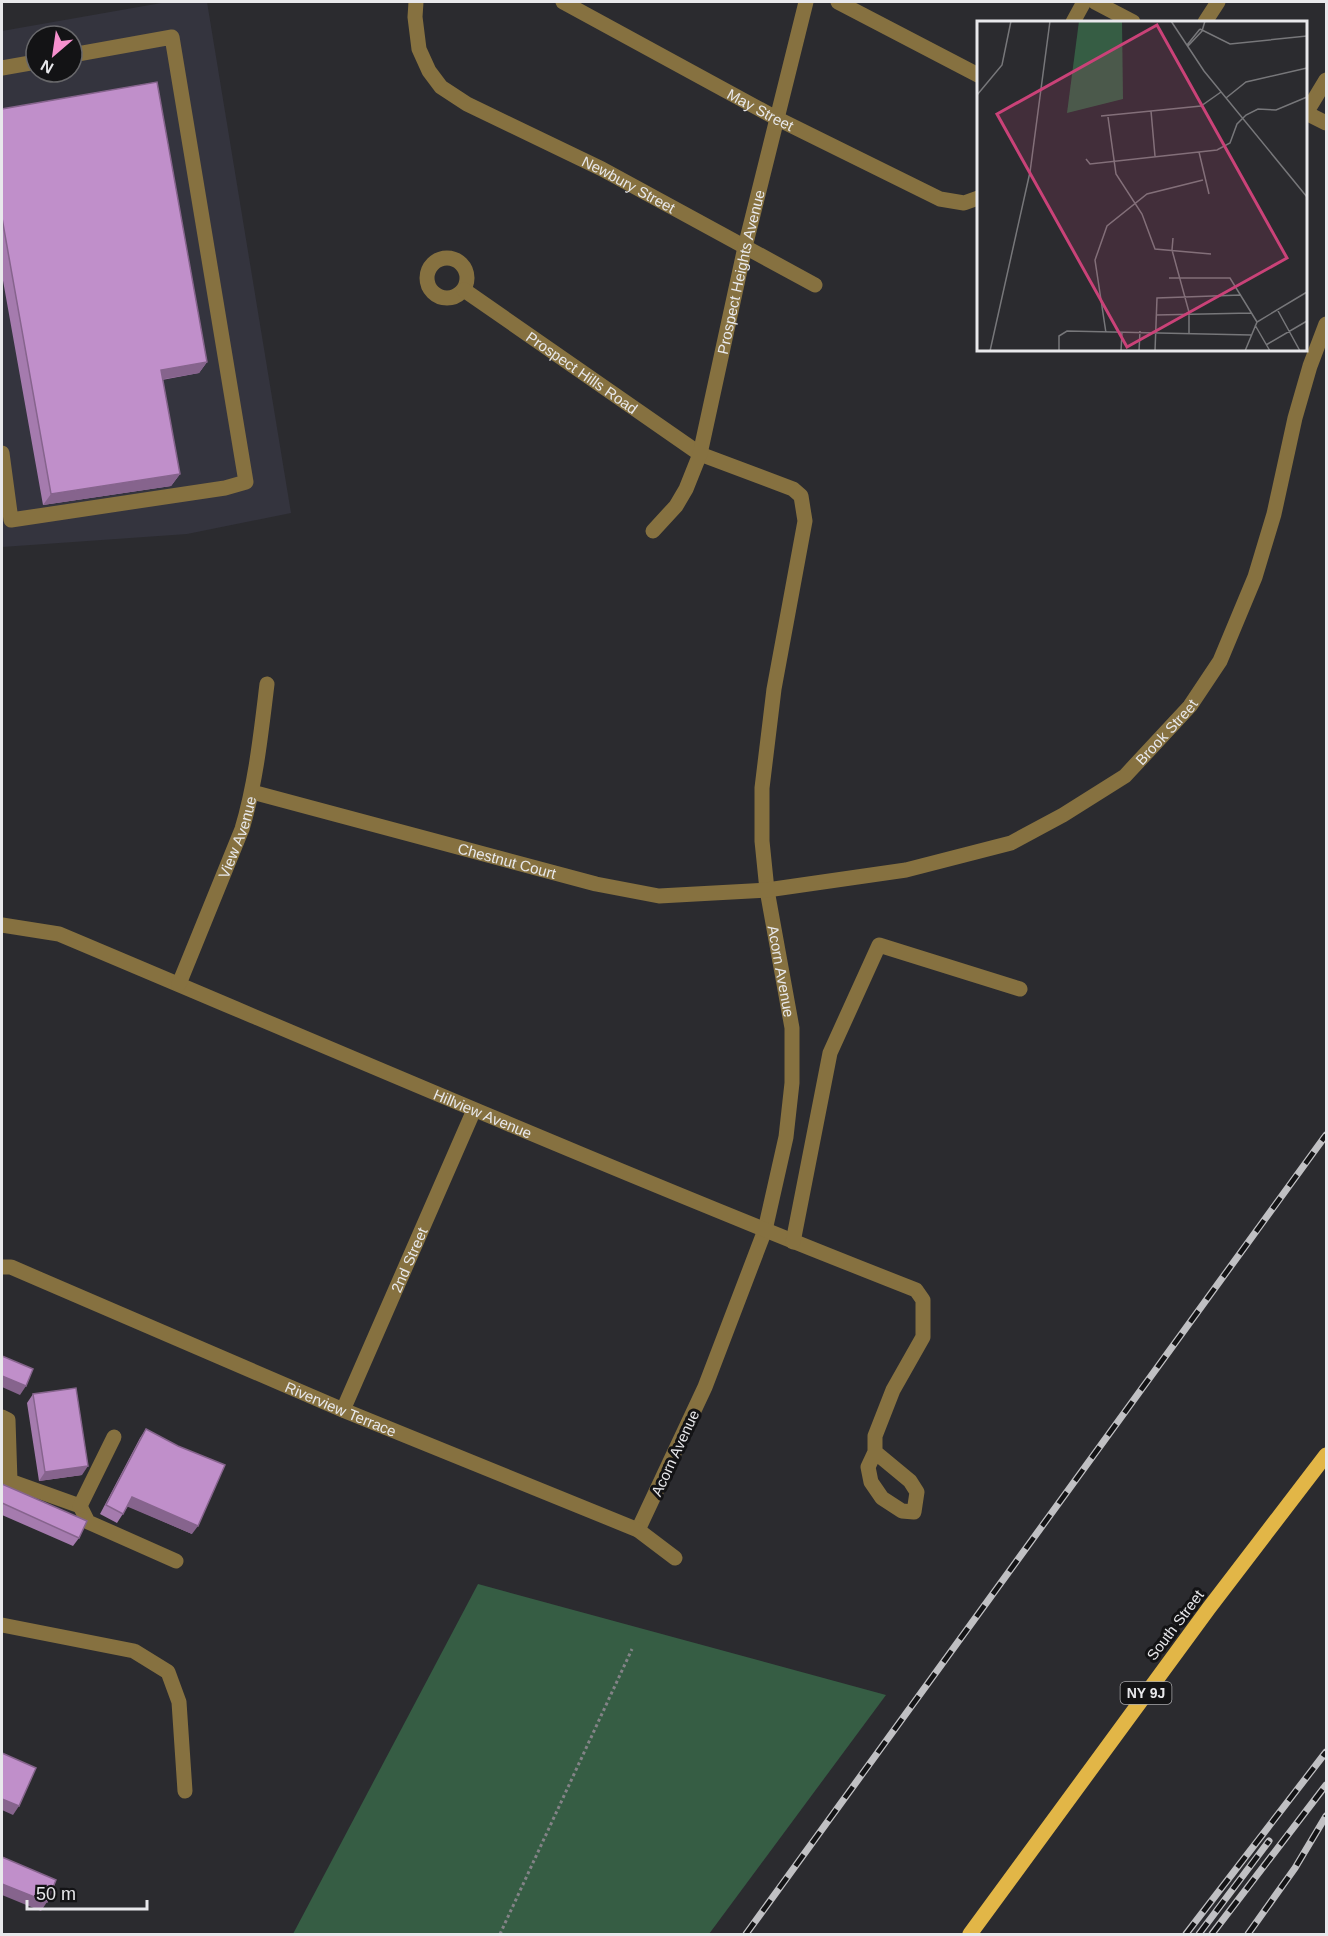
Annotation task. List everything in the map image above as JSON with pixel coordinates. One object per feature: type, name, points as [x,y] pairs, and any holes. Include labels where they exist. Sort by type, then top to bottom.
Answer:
[{"type":"main road","name":"South Street","points":[[970,1935],[1209,1608],[1326,1455]]},
{"type":"street","name":"Newbury Street","points":[[416,2],[415,17],[419,49],[429,71],[441,87],[467,104],[602,170],[815,285]]},
{"type":"street","name":"May Street","points":[[563,2],[776,118],[940,199],[971,200]]},
{"type":"street","name":"Prospect Heights Avenue","points":[[653,531],[676,506],[686,489],[700,454],[745,247],[806,2]]},
{"type":"street","points":[[838,2],[977,74]]},
{"type":"street","points":[[1074,21],[1084,2]]},
{"type":"street","points":[[1095,2],[1131,21]]},
{"type":"street","points":[[1206,21],[1218,2]]},
{"type":"street","points":[[2,453],[11,520],[225,488],[246,482],[172,37],[84,54]]},
{"type":"street","points":[[2,68],[24,64]]},
{"type":"street","points":[[1307,110],[1326,80]]},
{"type":"street","points":[[1307,114],[1326,123]]},
{"type":"street","name":"Prospect Hills Road","points":[[464,290],[700,454]]},
{"type":"street","name":"Brook Street","points":[[767,890],[906,870],[1011,843],[1125,776],[1190,706],[1220,661],[1255,577],[1274,514],[1295,417],[1310,366],[1326,324]]},
{"type":"street","name":"Acorn Avenue","points":[[638,1530],[705,1387],[765,1230],[786,1137],[792,1083],[792,1028],[767,890],[762,841],[762,788],[774,689],[805,521],[801,496],[793,489],[700,454]]},
{"type":"street","name":"View Avenue","points":[[178,984],[242,829],[252,792],[261,741],[267,684]]},
{"type":"street","name":"Chestnut Court","points":[[252,792],[596,884],[660,896],[767,890]]},
{"type":"street","name":"Hillview Avenue","points":[[2,925],[59,934],[474,1110],[920,1293],[923,1300],[923,1337],[893,1390],[875,1436],[875,1452]]},
{"type":"street","points":[[793,1242],[830,1053],[879,945],[1020,989]]},
{"type":"street","name":"2nd Street","points":[[343,1410],[474,1110]]},
{"type":"street","name":"Riverview Terrace","points":[[2,1267],[11,1267],[343,1410],[638,1530],[675,1558]]},
{"type":"street","points":[[2,1417],[8,1420],[10,1481],[80,1506],[88,1522],[176,1561]]},
{"type":"street","points":[[80,1506],[114,1437]]},
{"type":"street","points":[[2,1625],[134,1651],[168,1672],[180,1702],[185,1791]]},
{"type":"path","points":[[500,1935],[632,1649]]},
{"type":"shaded area","points":[[167,2],[207,2],[291,513],[187,534],[2,547],[2,31],[24,27],[24,84],[84,84],[84,24],[42,24]]},
{"type":"green space","points":[[478,1584],[886,1695],[709,1934],[293,1934]]},
{"type":"building","points":[[157,82],[207,362],[161,370],[180,474],[51,494],[2,218],[2,109]]},
{"type":"building","points":[[2,1356],[33,1369],[26,1386],[2,1376]]},
{"type":"building","points":[[76,1388],[88,1466],[45,1472],[33,1394]]},
{"type":"building","points":[[146,1429],[178,1446],[225,1465],[198,1526],[132,1497],[123,1514],[106,1505]]},
{"type":"building","points":[[2,1484],[87,1521],[79,1538],[2,1503]]},
{"type":"building","points":[[2,1753],[36,1768],[19,1806],[2,1799]]},
{"type":"building","points":[[2,1857],[56,1880],[47,1902],[2,1884]]},
{"type":"railway","points":[[746,1934],[1326,1135]]},
{"type":"railway","points":[[1186,1934],[1326,1752]]},
{"type":"railway","points":[[1212,1934],[1326,1785]]},
{"type":"railway","points":[[1248,1934],[1295,1868],[1326,1816]]},
{"type":"railway","points":[[1199,1934],[1269,1841]]}]
